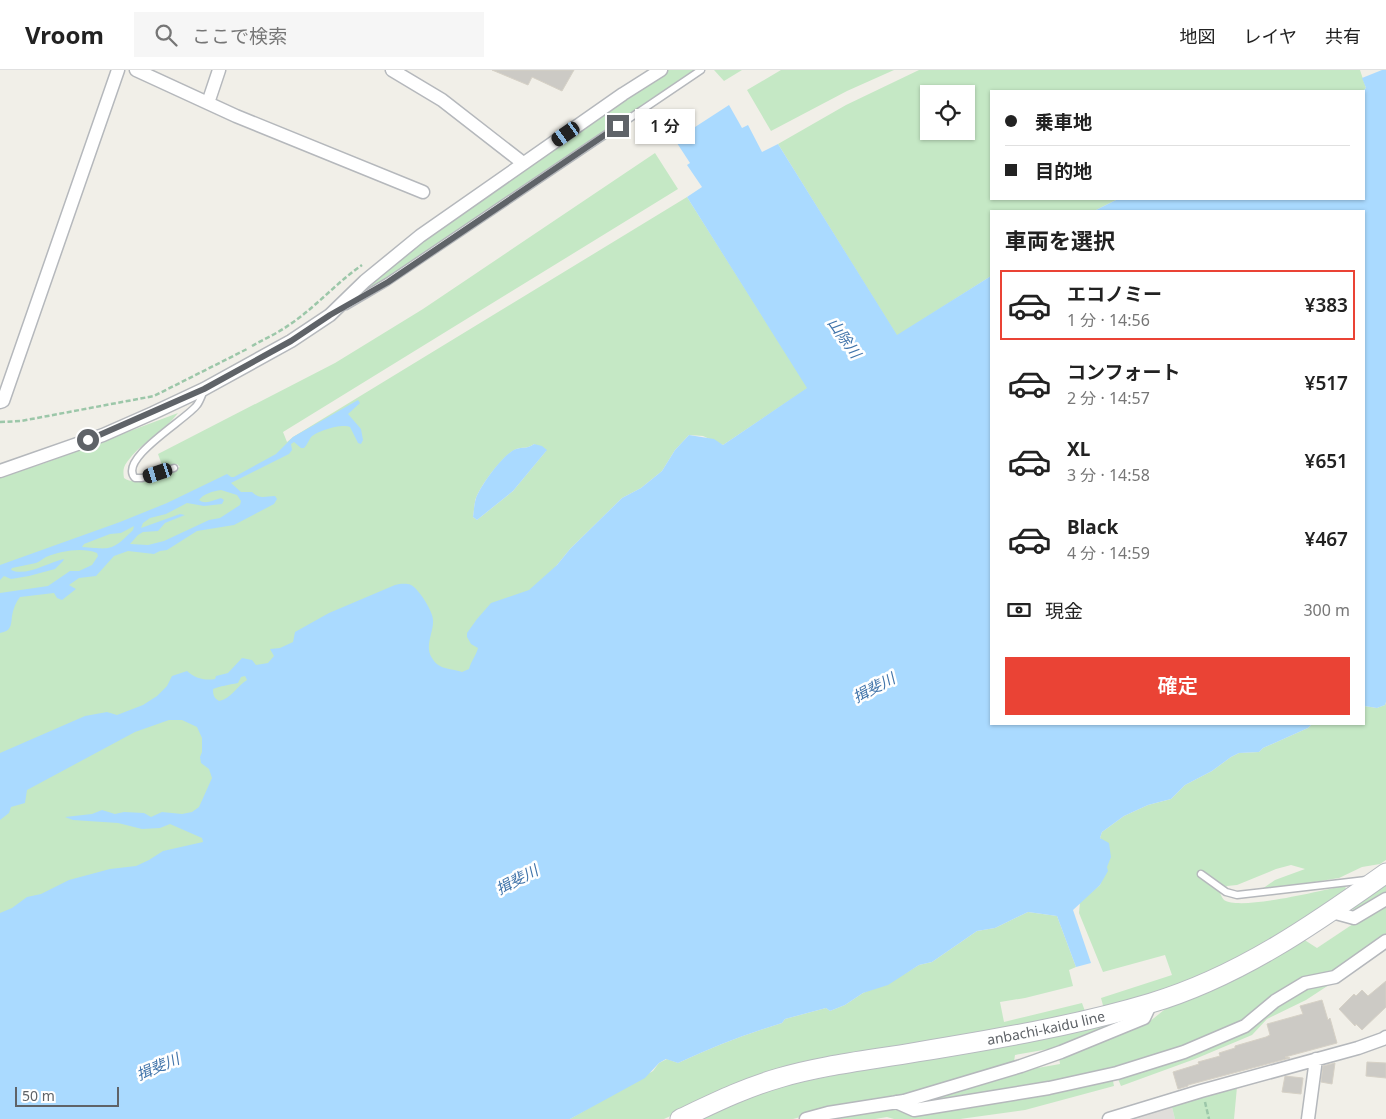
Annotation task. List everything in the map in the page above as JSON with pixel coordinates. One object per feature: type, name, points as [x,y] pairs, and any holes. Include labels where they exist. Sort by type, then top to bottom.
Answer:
[{"type":"main road","name":"anbachi-kaidu line","points":[[680,1119],[735,1093],[779,1078],[819,1069],[1058,1027],[1152,1003],[1190,989],[1258,958],[1332,912],[1383,876]]},
{"type":"street","points":[[0,402],[3,401],[118,70]]},
{"type":"street","points":[[136,70],[236,116],[423,192]]},
{"type":"street","points":[[208,103],[219,70]]},
{"type":"street","points":[[392,70],[442,100],[523,164]]},
{"type":"street","points":[[0,471],[103,435],[204,389],[291,341],[330,315],[365,281],[420,236],[660,70]]},
{"type":"street","points":[[1332,912],[1354,918],[1386,899]]},
{"type":"street","points":[[896,1102],[914,1110],[1049,1088],[1117,1072],[1184,1052],[1245,1026],[1266,1006],[1305,983],[1335,977],[1386,941]]},
{"type":"street","points":[[806,1119],[828,1113],[896,1102],[1021,1066],[1144,1018],[1152,1003]]},
{"type":"street","points":[[1109,1119],[1201,1091],[1385,1040]]},
{"type":"street","points":[[1308,1119],[1316,1059]]},
{"type":"lane","points":[[330,315],[388,282],[701,70]]},
{"type":"lane","points":[[174,468],[142,478],[135,478],[132,475],[131,469],[141,452],[197,405],[204,389]]},
{"type":"lane","points":[[1201,874],[1226,892],[1238,895],[1383,876]]},
{"type":"path","points":[[0,422],[21,421],[154,396],[290,325],[346,276],[370,260]]},
{"type":"path","points":[[1201,1091],[1210,1119]]},
{"type":"shaded area","points":[[1172,1107],[1175,1119],[1131,1119]]},
{"type":"green space","points":[[668,70],[694,70],[364,293],[361,290],[416,242],[624,98]]},
{"type":"green space","points":[[714,70],[742,70],[724,81]]},
{"type":"green space","points":[[781,70],[894,70],[847,91],[771,131],[747,90]]},
{"type":"green space","points":[[919,70],[1360,70],[1366,88],[1364,90],[990,90],[990,200],[1116,200],[1096,210],[990,210],[990,277],[897,336],[778,144],[846,105]]},
{"type":"green space","points":[[655,153],[678,189],[283,432],[287,442],[687,197],[808,388],[723,445],[703,436],[689,435],[675,450],[662,471],[641,488],[622,498],[570,549],[557,565],[493,660],[221,839],[0,926],[0,477],[42,464],[178,413],[166,426],[132,455],[126,464],[124,478],[130,481],[143,480],[180,467],[177,464],[163,468],[158,454],[335,363],[423,309]],"holes":[[[534,444],[546,451],[513,491],[477,520],[473,517],[475,502],[481,489],[492,472],[511,452]]]},
{"type":"green space","points":[[1386,702],[1386,860],[1380,864],[1362,867],[1339,878],[1266,890],[1262,889],[1275,880],[1305,869],[1291,865],[1237,885],[1227,886],[1220,893],[1224,900],[1233,903],[1282,899],[1344,886],[1346,888],[1344,893],[1255,950],[1193,980],[1104,1009],[1101,998],[1172,975],[1165,955],[1103,972],[1079,913],[1080,902],[1100,885],[1107,867],[1103,841],[1100,838],[1102,832],[1124,816],[1148,805],[1171,799],[1185,785],[1212,771],[1239,753],[1259,752],[1263,748],[1311,725],[1365,725],[1365,706],[1377,708],[1385,705]]},
{"type":"green space","points":[[1386,882],[1386,893],[1354,910],[1349,908]]},
{"type":"green space","points":[[1386,902],[1386,934],[1332,971],[1305,979],[1264,1002],[1246,1020],[1184,1046],[1137,1061],[1052,1083],[911,1104],[1009,1073],[1060,1064],[1059,1057],[1149,1022],[1174,1002],[1303,939],[1317,948]]},
{"type":"green space","points":[[1028,912],[1057,916],[1076,967],[1069,970],[1073,986],[1000,1002],[1004,1022],[1082,1003],[1086,1014],[946,1039],[677,1113],[664,1119],[570,1119],[653,1071],[659,1063],[667,1059],[678,1063],[729,1041],[782,1023],[785,1019],[826,1008],[830,1011],[845,1005],[863,993],[919,965],[932,962],[977,931],[995,928]]},
{"type":"green space","points":[[1335,981],[1306,1000],[1267,1019],[1252,1035],[1195,1059],[1121,1086],[1118,1079],[1113,1081],[1114,1086],[1025,1110],[960,1119],[894,1119],[887,1117],[875,1119],[825,1119],[892,1107],[911,1114],[1185,1055],[1307,986]]},
{"type":"green space","points":[[1116,1020],[1117,1023],[1060,1047],[1015,1055],[1014,1062],[908,1096],[830,1109],[793,1119],[700,1119],[739,1101],[791,1084]]},
{"type":"green space","points":[[1237,1087],[1234,1119],[1175,1119],[1172,1107]]},
{"type":"water","points":[[1386,70],[1386,702],[1385,705],[1377,708],[1365,706],[1365,210],[1096,210],[1116,200],[1365,200],[1364,90],[1366,88],[1362,78]]},
{"type":"water","points":[[729,105],[742,128],[748,125],[762,152],[778,144],[897,335],[990,277],[990,725],[1311,725],[1263,748],[1259,752],[1239,753],[1231,757],[1212,771],[1185,785],[1171,799],[1148,805],[1124,816],[1102,832],[1100,838],[1109,843],[1111,857],[1107,867],[1108,871],[1100,885],[1073,910],[1091,963],[1076,967],[1057,916],[1028,912],[995,928],[977,931],[932,962],[919,965],[888,985],[863,993],[845,1005],[830,1011],[826,1008],[785,1019],[782,1023],[729,1041],[678,1063],[666,1059],[659,1063],[645,1078],[570,1119],[0,1119],[0,913],[12,908],[27,897],[41,894],[69,880],[110,869],[136,866],[163,851],[203,842],[202,838],[170,824],[160,828],[142,829],[118,823],[73,820],[65,817],[92,814],[102,810],[115,814],[124,812],[144,813],[151,817],[162,812],[182,814],[192,812],[199,807],[212,778],[209,769],[201,763],[202,738],[197,727],[182,720],[169,720],[135,732],[27,790],[25,803],[11,807],[9,813],[0,820],[0,753],[85,716],[107,712],[117,715],[143,705],[157,696],[167,686],[172,676],[187,671],[207,680],[215,679],[216,676],[228,673],[242,658],[252,660],[256,665],[268,663],[274,656],[270,649],[280,648],[293,642],[295,632],[329,613],[395,585],[407,584],[414,587],[431,611],[433,625],[429,649],[435,662],[441,667],[462,672],[469,669],[478,648],[471,644],[467,633],[491,603],[529,590],[557,565],[570,549],[622,498],[641,488],[662,471],[675,450],[689,435],[714,439],[723,445],[807,388],[687,197],[702,187],[687,165],[690,163],[675,140]],"holes":[[[245,676],[247,680],[223,700],[219,701],[216,699],[213,693],[213,689],[238,683],[241,677]]]},
{"type":"water","points":[[358,400],[360,403],[348,414],[361,429],[363,440],[361,444],[358,443],[350,427],[330,428],[318,432],[311,437],[304,448],[301,448],[294,442],[291,444],[292,450],[289,454],[231,483],[241,492],[252,492],[260,497],[275,496],[277,499],[274,504],[234,525],[197,531],[167,550],[154,554],[128,551],[114,556],[96,576],[79,578],[69,585],[76,589],[62,600],[57,598],[54,593],[20,597],[12,613],[10,628],[0,633],[0,593],[48,586],[70,571],[79,571],[92,565],[98,556],[97,553],[85,550],[58,553],[36,563],[12,568],[11,570],[24,572],[64,559],[55,569],[11,579],[4,576],[0,580],[0,565],[120,522],[167,503],[227,474],[234,477],[276,454],[293,437]],"holes":[[[221,490],[237,495],[241,501],[240,505],[220,518],[209,520],[164,541],[148,545],[130,544],[143,532],[158,531],[165,523],[185,515],[180,514],[141,528],[143,523],[150,518],[166,514],[187,503],[204,506],[222,504],[224,500],[221,498],[207,502],[199,500],[208,493]],[[134,526],[133,530],[115,546],[110,548],[82,547],[84,544],[110,534],[121,533]]]},
{"type":"water","points":[[534,444],[542,446],[547,450],[513,491],[477,520],[473,517],[475,500],[487,478],[499,463],[516,449]]},
{"type":"building","points":[[492,70],[574,70],[562,91],[532,77],[528,85]]},
{"type":"building","points":[[1386,981],[1386,1007],[1362,1030],[1356,1024],[1355,1026],[1339,1009],[1354,994],[1356,996],[1362,990],[1368,996]]},
{"type":"building","points":[[1322,1000],[1328,1020],[1330,1018],[1337,1043],[1178,1089],[1173,1072],[1220,1056],[1219,1053],[1235,1048],[1235,1046],[1266,1037],[1270,1035],[1267,1024],[1303,1014],[1300,1006]]},
{"type":"building","points":[[1367,1062],[1386,1063],[1386,1078],[1366,1076]]},
{"type":"building","points":[[1335,1063],[1332,1084],[1321,1082],[1323,1066]]},
{"type":"building","points":[[1285,1076],[1303,1078],[1301,1094],[1282,1092]]},
{"type":"route","points":[[88,440],[204,389],[291,341],[330,315],[388,282],[618,126]]},
{"type":"water label","name":"山除川","points":[[844,338]]},
{"type":"water label","name":"揖斐川","points":[[874,688]]},
{"type":"water label","name":"揖斐川","points":[[517,880]]},
{"type":"water label","name":"揖斐川","points":[[158,1067]]}]
